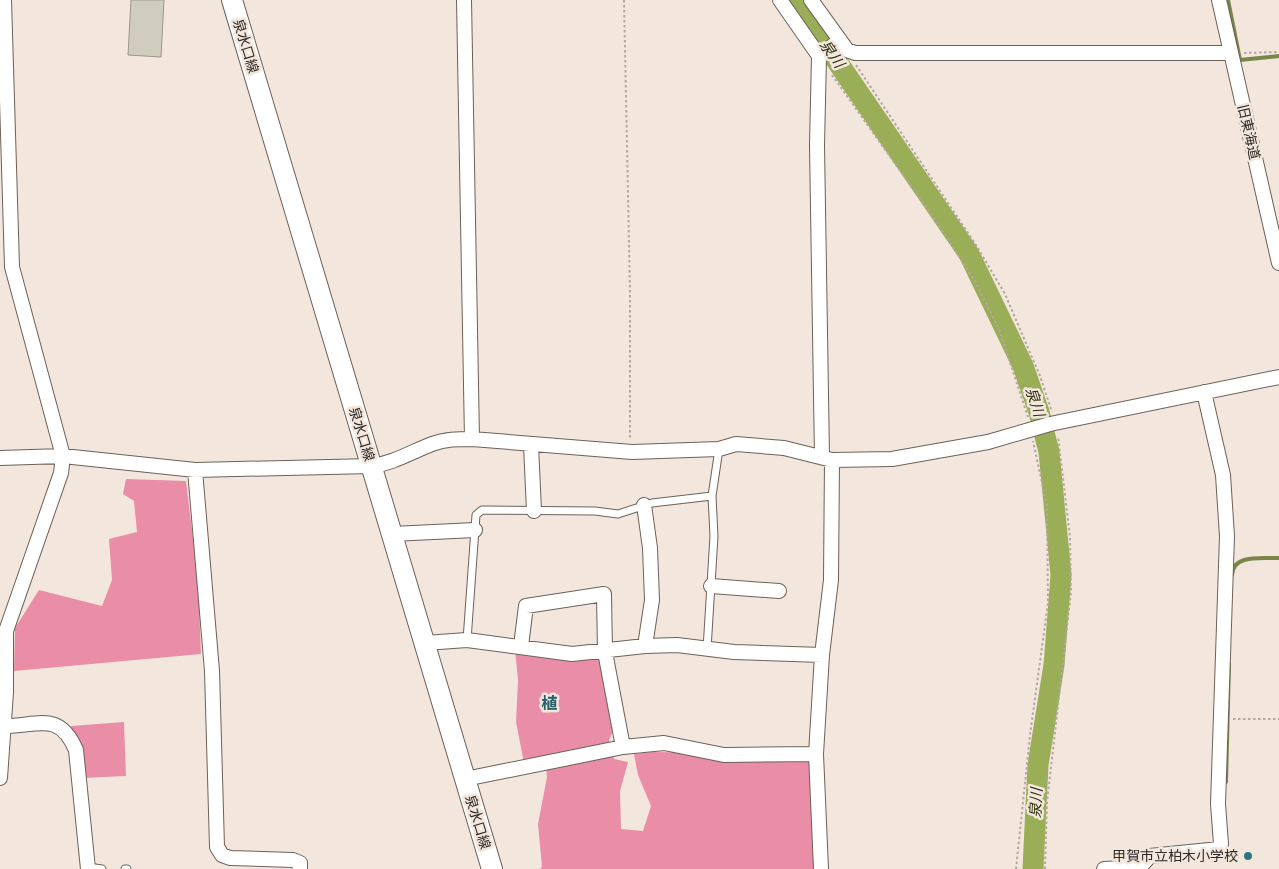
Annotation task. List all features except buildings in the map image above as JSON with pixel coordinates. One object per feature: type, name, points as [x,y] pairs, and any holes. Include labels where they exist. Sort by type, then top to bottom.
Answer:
[{"type":"main road","name":"泉水口線","points":[[232,0],[492,869]]},
{"type":"street","points":[[0,778],[6,631],[61,473],[64,456],[12,267],[4,0]]},
{"type":"street","points":[[464,0],[472,439]]},
{"type":"street","points":[[780,0],[820,54],[817,145],[831,580],[822,655],[816,754],[821,869]]},
{"type":"street","points":[[811,0],[838,42],[847,50],[869,54],[1231,53]]},
{"type":"street","name":"旧東海道","points":[[1219,0],[1279,263]]},
{"type":"street","points":[[820,54],[838,42]]},
{"type":"street","points":[[0,458],[64,456],[195,470],[372,466],[387,464],[432,444],[450,439],[472,439],[632,452],[719,449],[736,444],[775,447],[827,458],[892,459],[988,442],[1050,424],[1279,377]]},
{"type":"street","points":[[1104,869],[1140,867],[1150,856],[1218,849],[1221,844],[1218,804],[1227,536],[1223,476],[1204,392]]},
{"type":"street","points":[[531,445],[534,511]]},
{"type":"street","points":[[195,470],[212,671],[217,847],[222,855],[230,858],[293,860],[300,863],[300,869]]},
{"type":"street","points":[[644,505],[650,548],[652,600],[645,646]]},
{"type":"street","points":[[392,534],[476,530]]},
{"type":"street","points":[[710,586],[779,591]]},
{"type":"street","points":[[521,646],[526,606],[604,594],[605,652],[623,747]]},
{"type":"street","points":[[425,643],[467,640],[572,654],[605,652],[645,646],[677,645],[707,649],[822,655]]},
{"type":"street","points":[[2,726],[36,723],[59,725],[69,734],[76,750],[82,827],[93,868]]},
{"type":"street","points":[[465,779],[623,747],[664,743],[724,755],[816,754]]},
{"type":"lane","points":[[707,649],[714,536],[712,496],[719,449]]},
{"type":"lane","points":[[467,640],[476,515],[482,510],[595,511],[618,514],[644,505],[712,496]]},
{"type":"path","points":[[624,0],[630,291],[629,437],[632,452]]},
{"type":"path","points":[[1231,53],[1279,52]]},
{"type":"path","points":[[820,54],[938,224],[975,282],[999,329],[1033,429],[1047,506],[1048,603],[1030,735],[1016,869]]},
{"type":"path","points":[[1221,718],[1279,719]]},
{"type":"shaded area","points":[[126,479],[186,481],[198,579],[201,654],[14,671],[15,628],[39,590],[102,606],[112,580],[109,539],[137,532],[134,501],[123,494]]},
{"type":"shaded area","points":[[515,650],[612,662],[618,719],[609,740],[614,759],[628,762],[620,791],[621,829],[643,831],[651,806],[638,775],[634,754],[652,752],[726,753],[727,747],[810,748],[817,869],[540,869],[542,867],[538,824],[547,777],[545,756],[524,763],[516,722],[518,680]]},
{"type":"shaded area","points":[[124,722],[126,776],[83,778],[80,750],[71,726]]},
{"type":"waterway","name":"泉川","points":[[795,0],[969,254],[1023,366],[1039,412],[1049,452],[1061,575],[1054,665],[1038,765],[1033,869]]},
{"type":"waterway","points":[[1228,0],[1240,60],[1279,56]]},
{"type":"waterway","points":[[1232,575],[1234,568],[1244,560],[1279,558]]},
{"type":"waterway","points":[[1226,782],[1229,664]]},
{"type":"place","name":"甲賀市立柏木小学校","points":[[1248,856]]},
{"type":"district","name":"植","points":[[549,703]]}]
